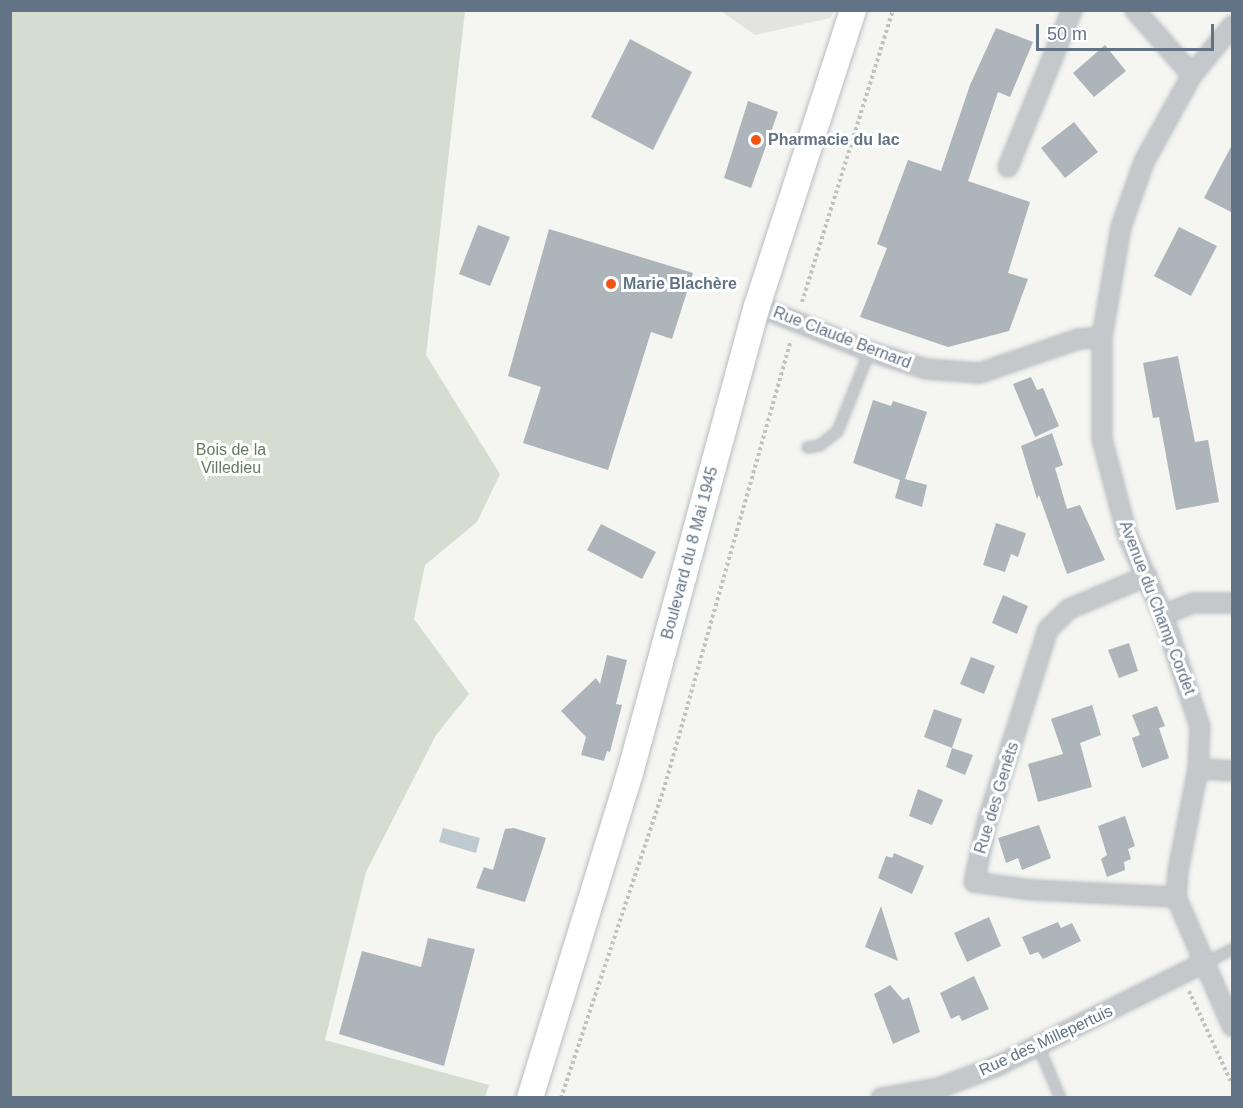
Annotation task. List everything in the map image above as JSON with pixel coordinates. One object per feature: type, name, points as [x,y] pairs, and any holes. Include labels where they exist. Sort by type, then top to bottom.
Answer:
[{"type":"street","name":"Boulevard du 8 Mai 1945","points":[[530,1098],[630,773],[757,306],[853,10]]},
{"type":"street","points":[[1008,167],[1072,10]]},
{"type":"street","points":[[1135,10],[1192,75]]},
{"type":"street","name":"Avenue du Champ Cordet","points":[[1232,28],[1192,75],[1144,162],[1121,227],[1102,337],[1101,439],[1127,534],[1163,615],[1200,727],[1198,769],[1178,871],[1176,897],[1233,1026]]},
{"type":"street","name":"Rue Claude Bernard","points":[[757,306],[869,351],[926,369],[980,372],[1079,339],[1102,337]]},
{"type":"street","name":"Rue des Genêts","points":[[1147,576],[1069,609],[1048,629],[987,822],[974,882],[1031,890],[1176,897]]},
{"type":"street","points":[[1163,615],[1193,603],[1233,603]]},
{"type":"street","points":[[1198,769],[1233,771]]},
{"type":"street","name":"Rue des Millepertuis","points":[[881,1098],[939,1088],[1038,1046],[1204,963]]},
{"type":"lane","points":[[807,447],[819,445],[837,431],[869,351]]},
{"type":"lane","points":[[1204,963],[1233,950]]},
{"type":"lane","points":[[1038,1046],[1060,1098]]},
{"type":"path","points":[[561,1098],[622,922],[680,733],[796,321],[893,10]]},
{"type":"path","points":[[1182,975],[1233,1084]]},
{"type":"shaded area","points":[[721,11],[834,11],[830,18],[755,35]]},
{"type":"shaded area","points":[[443,828],[480,838],[476,853],[439,842]]},
{"type":"green space","name":"Bois de la Villedieu","points":[[10,11],[465,11],[426,355],[500,474],[477,522],[425,565],[414,619],[469,694],[436,735],[366,872],[325,1040],[489,1085],[485,1097],[11,1097]]},
{"type":"building","points":[[996,28],[1033,42],[1010,97],[998,92],[968,181],[1030,202],[1008,273],[1028,279],[1009,331],[948,347],[860,317],[887,248],[877,244],[908,160],[941,171],[970,85]]},
{"type":"building","points":[[630,39],[692,72],[653,150],[591,117]]},
{"type":"building","points":[[1105,45],[1126,71],[1094,97],[1073,73]]},
{"type":"building","points":[[748,101],[778,112],[751,188],[724,178]]},
{"type":"building","points":[[1074,122],[1098,152],[1065,178],[1041,148]]},
{"type":"building","points":[[1233,143],[1233,213],[1204,198]]},
{"type":"building","points":[[478,225],[510,237],[490,286],[459,274]]},
{"type":"building","points":[[1179,227],[1217,246],[1191,296],[1154,276]]},
{"type":"building","points":[[549,229],[693,273],[672,339],[651,332],[608,470],[523,443],[541,387],[508,376]]},
{"type":"building","points":[[1178,356],[1195,442],[1208,440],[1219,502],[1176,510],[1159,417],[1153,418],[1143,363]]},
{"type":"building","points":[[1031,377],[1037,390],[1043,388],[1059,426],[1035,437],[1013,384]]},
{"type":"building","points":[[873,400],[891,406],[893,401],[927,412],[905,479],[927,485],[922,507],[895,498],[900,480],[853,463]]},
{"type":"building","points":[[1052,433],[1063,465],[1055,468],[1067,509],[1080,505],[1105,560],[1067,574],[1039,495],[1037,499],[1021,446]]},
{"type":"building","points":[[996,523],[1026,533],[1018,557],[1011,554],[1005,572],[983,565]]},
{"type":"building","points":[[601,524],[656,552],[642,579],[587,550]]},
{"type":"building","points":[[1003,595],[1028,606],[1017,634],[992,623]]},
{"type":"building","points":[[1129,643],[1138,671],[1119,678],[1108,650]]},
{"type":"building","points":[[607,655],[627,660],[616,704],[622,705],[610,752],[607,751],[604,761],[581,755],[586,737],[561,711],[596,678],[600,684]]},
{"type":"building","points":[[971,657],[995,666],[984,694],[960,684]]},
{"type":"building","points":[[1092,705],[1101,735],[1080,743],[1092,787],[1038,802],[1028,764],[1063,754],[1051,719]]},
{"type":"building","points":[[1157,706],[1165,726],[1159,728],[1169,758],[1142,768],[1132,738],[1140,735],[1132,715]]},
{"type":"building","points":[[934,709],[962,719],[952,748],[924,737]]},
{"type":"building","points":[[952,748],[973,755],[965,775],[946,767]]},
{"type":"building","points":[[918,789],[943,800],[932,825],[909,816]]},
{"type":"building","points":[[1125,816],[1135,846],[1128,849],[1131,859],[1124,862],[1125,870],[1107,877],[1101,859],[1107,855],[1098,826]]},
{"type":"building","points":[[1039,825],[1051,858],[1022,870],[1018,858],[1006,863],[998,838]]},
{"type":"building","points":[[514,828],[546,838],[525,902],[476,888],[484,867],[493,870],[505,829]]},
{"type":"building","points":[[894,853],[924,866],[912,894],[878,878],[886,856],[892,858]]},
{"type":"building","points":[[881,906],[898,961],[865,947]]},
{"type":"building","points":[[989,917],[1001,946],[967,962],[954,933]]},
{"type":"building","points":[[1058,922],[1061,928],[1072,923],[1081,941],[1043,959],[1038,952],[1030,955],[1022,937]]},
{"type":"building","points":[[428,938],[475,949],[444,1066],[339,1034],[362,951],[421,967]]},
{"type":"building","points":[[974,976],[989,1009],[962,1021],[959,1015],[951,1019],[940,993]]},
{"type":"building","points":[[890,985],[903,1000],[909,997],[920,1032],[893,1044],[874,994]]},
{"type":"place","name":"Pharmacie du lac","points":[[756,140]]},
{"type":"place","name":"Marie Blachère","points":[[611,284]]}]
